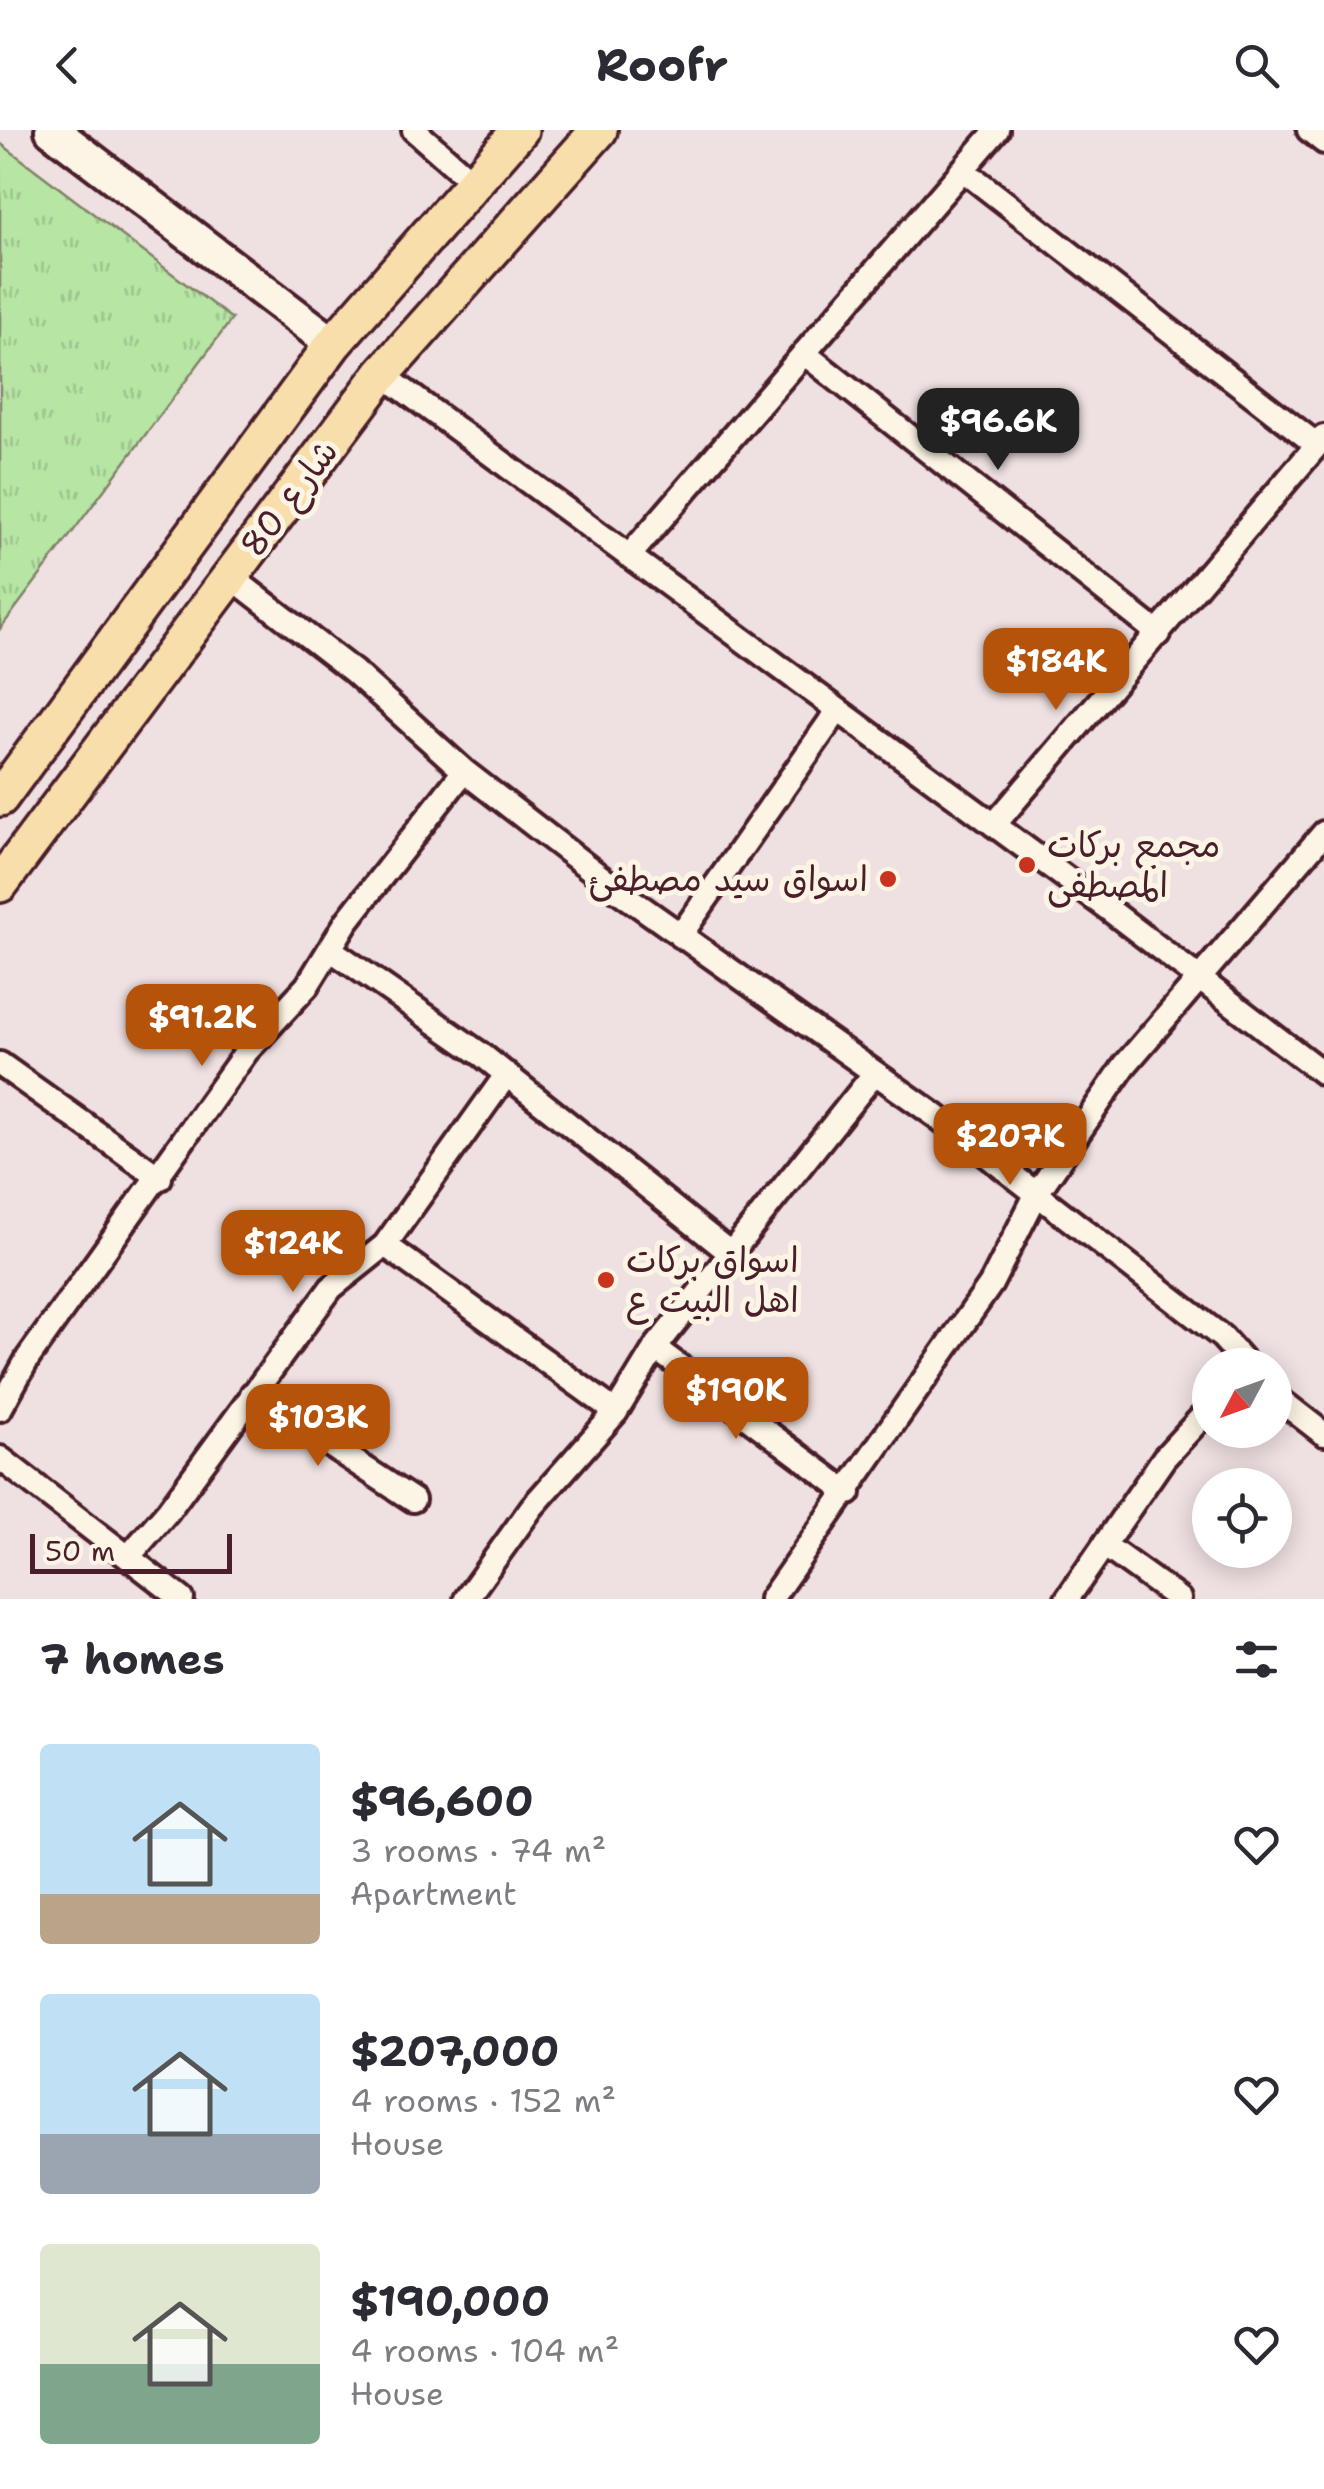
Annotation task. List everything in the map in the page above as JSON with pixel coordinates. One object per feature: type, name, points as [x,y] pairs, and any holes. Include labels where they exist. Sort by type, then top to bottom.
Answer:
[{"type":"main road","name":"شارع 80","points":[[0,798],[333,344],[520,130]]},
{"type":"main road","name":"شارع 80","points":[[0,884],[382,374],[600,130]]},
{"type":"street","points":[[52,130],[333,344]]},
{"type":"street","points":[[414,130],[474,182]]},
{"type":"street","points":[[629,556],[997,130]]},
{"type":"street","points":[[1309,130],[1324,142]]},
{"type":"street","points":[[963,170],[1320,441],[994,825]]},
{"type":"street","points":[[804,353],[1158,634]]},
{"type":"street","points":[[382,374],[994,825],[1324,1074]]},
{"type":"street","points":[[230,576],[352,671],[464,771],[680,936],[1037,1193],[1232,1348]]},
{"type":"street","points":[[680,936],[838,710]]},
{"type":"street","points":[[0,1409],[28,1358],[160,1178],[246,1052],[307,986],[464,771]]},
{"type":"street","points":[[771,1599],[991,1284],[1037,1193],[1125,1065],[1324,833]]},
{"type":"street","points":[[330,950],[507,1074],[730,1252]]},
{"type":"street","points":[[0,1064],[160,1178]]},
{"type":"street","points":[[129,1556],[168,1511],[331,1288],[385,1246],[507,1074]]},
{"type":"street","points":[[466,1599],[532,1507],[616,1412],[654,1348],[874,1074]]},
{"type":"street","points":[[385,1246],[616,1412]]},
{"type":"street","points":[[654,1348],[848,1493]]},
{"type":"street","points":[[252,1394],[413,1500]]},
{"type":"street","points":[[1292,1409],[1324,1434]]},
{"type":"street","points":[[1067,1599],[1164,1458],[1192,1428]]},
{"type":"street","points":[[0,1458],[178,1598]]},
{"type":"street","points":[[1104,1545],[1179,1599]]},
{"type":"green space","points":[[0,143],[232,319],[0,629]]},
{"type":"place","name":"مجمع بركات المصطفى","points":[[1027,865]]},
{"type":"place","name":"اسواق سيد مصطفئ","points":[[888,879]]},
{"type":"place","name":"اسواق بركات اهل البيت ع","points":[[606,1280]]}]
